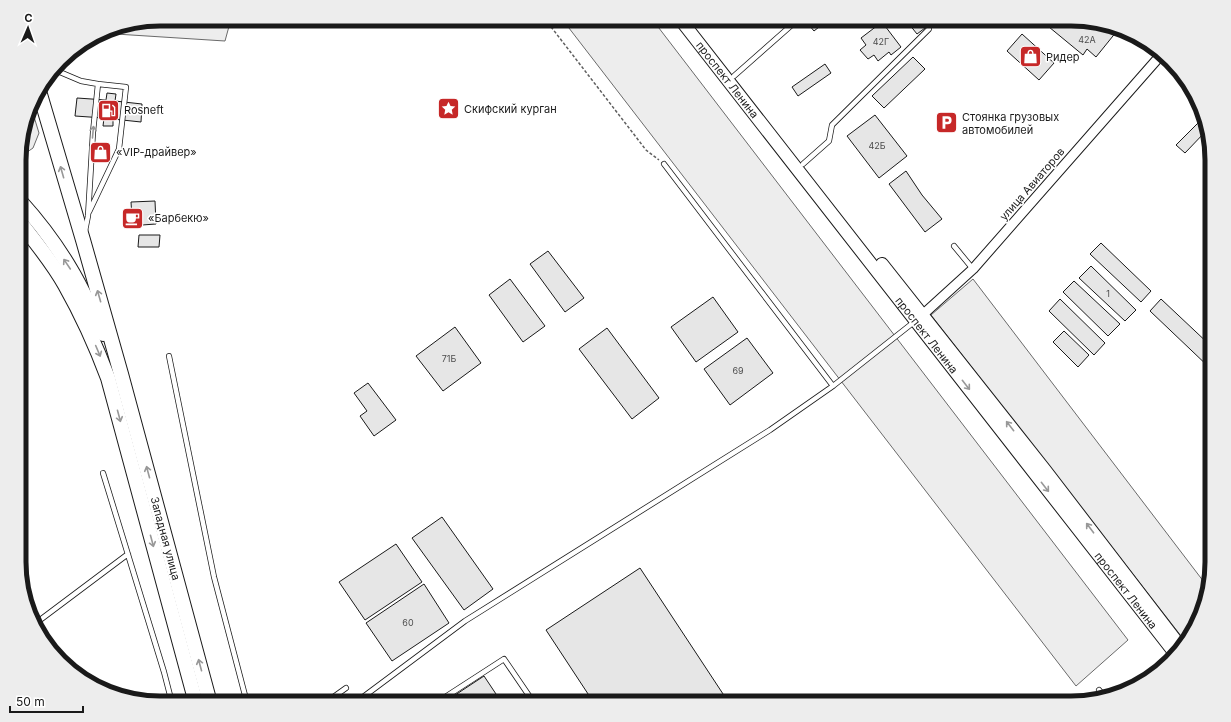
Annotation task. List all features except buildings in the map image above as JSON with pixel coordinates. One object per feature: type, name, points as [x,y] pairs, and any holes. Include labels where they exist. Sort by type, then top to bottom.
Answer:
[{"type":"main road","name":"проспект Ленина","points":[[686,26],[919,318],[1045,470],[1178,643]]},
{"type":"main road","name":"проспект Ленина","points":[[695,26],[803,164],[1172,650]]},
{"type":"main road","points":[[41,98],[83,240],[115,376]]},
{"type":"main road","points":[[26,208],[48,235],[72,270],[115,376]]},
{"type":"main road","points":[[26,230],[51,262],[65,284],[97,349],[115,376]]},
{"type":"main road","name":"Западная улица","points":[[115,376],[194,696]]},
{"type":"main road","name":"Западная улица","points":[[115,376],[208,696]]},
{"type":"street","name":"улица Авиаторов","points":[[919,318],[973,269],[1158,58]]},
{"type":"lane","points":[[734,76],[791,26]]},
{"type":"lane","points":[[803,164],[830,142],[832,125],[929,29],[929,26]]},
{"type":"lane","points":[[59,72],[81,81],[126,87],[119,149],[88,216]]},
{"type":"lane","points":[[83,240],[88,216],[98,84]]},
{"type":"lane","points":[[664,164],[833,386]]},
{"type":"lane","points":[[954,246],[973,269]]},
{"type":"lane","points":[[364,696],[465,621],[770,430],[833,386],[919,318]]},
{"type":"lane","points":[[169,356],[214,577],[245,696]]},
{"type":"lane","points":[[103,473],[170,696]]},
{"type":"lane","points":[[40,620],[128,554]]},
{"type":"lane","points":[[447,696],[504,659],[529,696]]},
{"type":"lane","points":[[335,696],[346,688]]},
{"type":"path","points":[[550,26],[646,150],[664,164]]},
{"type":"shaded area","points":[[151,26],[229,26],[225,41],[115,34]]},
{"type":"shaded area","points":[[567,26],[657,26],[1128,640],[1076,686]]},
{"type":"shaded area","points":[[34,115],[39,133],[33,148],[26,153],[27,143]]},
{"type":"shaded area","points":[[973,279],[1203,581],[1198,605],[1182,637],[931,315]]},
{"type":"place","name":"Ридер","points":[[1031,57]]},
{"type":"place","name":"Скифский курган","points":[[448,109]]},
{"type":"place","name":"Rosneft","points":[[109,110]]},
{"type":"place","name":"Стоянка грузовых автомобилей","points":[[946,123]]},
{"type":"place","name":"«VIP-драйвер»","points":[[101,152]]},
{"type":"place","name":"«Барбекю»","points":[[132,218]]}]
